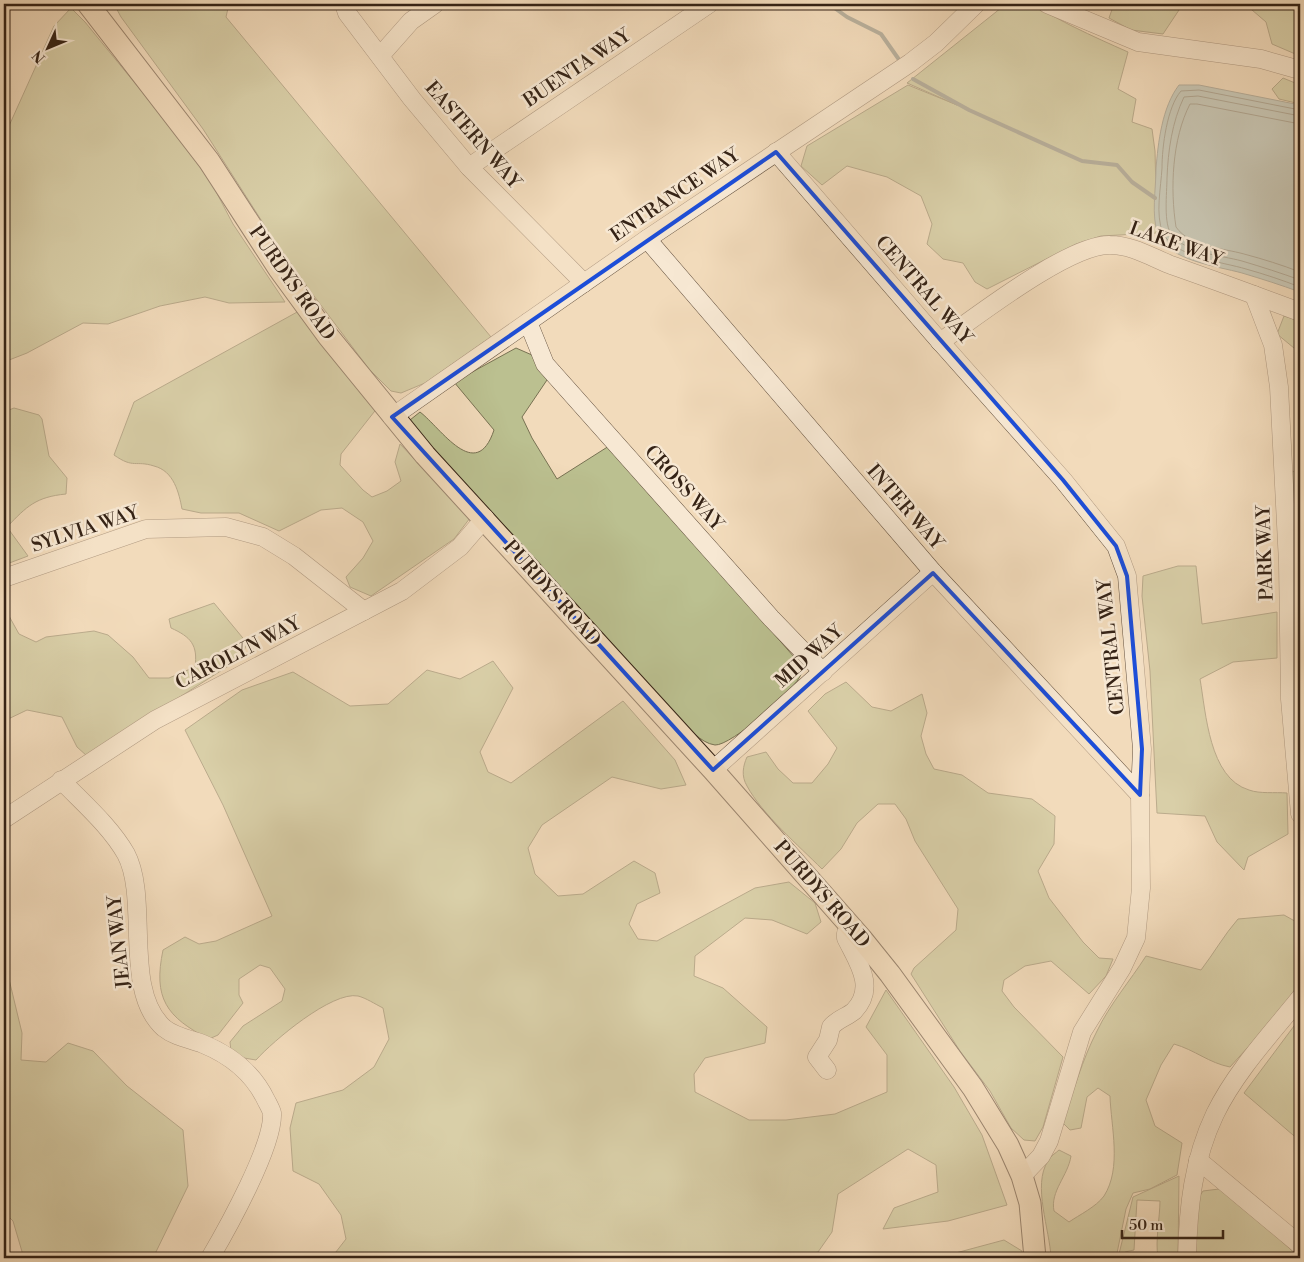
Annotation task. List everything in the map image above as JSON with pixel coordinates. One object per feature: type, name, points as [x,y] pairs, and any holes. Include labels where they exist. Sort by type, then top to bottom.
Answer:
[{"type":"main road","name":"PURDYS ROAD","points":[[88,4],[203,153],[303,302],[392,417],[713,770],[890,974],[992,1117],[1022,1176],[1032,1220],[1035,1258]]},
{"type":"street","name":"EASTERN WAY","points":[[344,4],[347,13],[412,99],[469,166],[584,283]]},
{"type":"street","points":[[380,56],[411,21],[435,4]]},
{"type":"street","name":"BUENTA WAY","points":[[469,166],[709,4]]},
{"type":"street","name":"ENTRANCE WAY","points":[[392,417],[647,239],[910,63],[936,43],[976,4]]},
{"type":"street","points":[[1047,4],[1138,42],[1262,60],[1300,70]]},
{"type":"street","name":"CENTRAL WAY","points":[[776,152],[940,342],[1063,480],[1116,546],[1128,576],[1142,749],[1140,795],[1142,888],[1136,938],[1122,968],[1082,1032],[1049,1141],[1041,1156],[1022,1176]]},
{"type":"street","name":"INTER WAY","points":[[647,239],[933,572],[1140,795]]},
{"type":"street","name":"LAKE WAY","points":[[940,342],[1034,277],[1083,250],[1108,244],[1128,246],[1300,312]]},
{"type":"street","name":"PARK WAY","points":[[1254,295],[1273,345],[1279,387],[1288,563],[1290,699],[1300,814]]},
{"type":"street","name":"CROSS WAY","points":[[528,322],[545,364],[771,618],[823,672]]},
{"type":"street","name":"CAROLYN WAY","points":[[4,819],[155,720],[402,591],[460,547],[485,518]]},
{"type":"street","name":"SYLVIA WAY","points":[[4,578],[146,529],[226,527],[263,536],[294,556],[364,611]]},
{"type":"street","name":"MID WAY","points":[[713,770],[933,572]]},
{"type":"street","name":"JEAN WAY","points":[[61,780],[104,825],[126,854],[135,886],[143,986],[154,1015],[165,1028],[232,1058],[259,1085],[272,1112],[269,1139],[210,1258]]},
{"type":"street","points":[[827,1070],[817,1057],[828,1040],[831,1027],[853,1012],[860,1003],[864,987],[864,975],[856,954],[846,938],[846,933],[852,928]]},
{"type":"street","points":[[1187,1258],[1188,1210],[1198,1160],[1216,1113],[1229,1090],[1300,998]]},
{"type":"street","points":[[1198,1160],[1300,1245]]},
{"type":"highlighted area","points":[[776,152],[1063,480],[1116,546],[1127,576],[1142,749],[1140,795],[933,573],[713,770],[392,417]]},
{"type":"green space","points":[[114,4],[229,4],[226,17],[491,337],[425,383],[401,393],[391,391],[369,369],[314,296],[272,237],[203,129],[121,17]]},
{"type":"green space","points":[[1006,4],[1017,4],[1042,11],[1128,52],[1118,89],[1136,99],[1132,122],[1152,129],[1155,151],[1157,233],[1101,236],[1076,244],[987,289],[975,282],[963,263],[943,259],[927,244],[932,224],[921,196],[887,177],[847,166],[822,185],[801,166],[807,146],[908,85],[957,105],[907,83]]},
{"type":"green space","points":[[1114,4],[1183,4],[1163,34],[1131,30],[1109,18]]},
{"type":"green space","points":[[1245,4],[1300,4],[1300,56],[1272,44],[1266,22]]},
{"type":"green space","points":[[71,8],[85,22],[174,131],[212,184],[233,224],[285,302],[229,303],[205,297],[160,306],[108,324],[83,323],[27,353],[4,362],[4,137],[54,26]]},
{"type":"green space","points":[[1283,78],[1300,85],[1300,104],[1279,99],[1272,89]]},
{"type":"green space","points":[[299,311],[378,407],[341,454],[340,465],[372,497],[387,491],[401,481],[395,462],[400,444],[470,518],[454,539],[371,596],[350,587],[346,577],[363,558],[373,541],[363,522],[342,508],[321,510],[279,531],[239,513],[201,513],[182,509],[174,483],[161,469],[148,464],[126,462],[114,455],[134,402]]},
{"type":"green space","points":[[1284,316],[1300,321],[1300,353],[1277,334]]},
{"type":"green space","points":[[516,348],[532,355],[549,377],[522,417],[532,438],[557,479],[609,446],[802,666],[797,681],[788,692],[748,727],[723,743],[710,744],[690,730],[534,557],[444,462],[410,420],[420,412],[458,447],[468,452],[478,452],[487,445],[494,430],[454,382]]},
{"type":"green space","points":[[14,408],[39,415],[42,419],[49,456],[67,478],[66,494],[39,500],[20,513],[7,527],[28,556],[4,565],[4,412]]},
{"type":"green space","points":[[1292,471],[1300,473],[1300,530],[1297,531]]},
{"type":"green space","points":[[1178,566],[1196,566],[1202,624],[1277,612],[1277,658],[1233,662],[1200,679],[1212,743],[1225,772],[1236,783],[1249,790],[1287,793],[1288,834],[1248,857],[1244,870],[1217,842],[1205,816],[1157,813],[1150,671],[1142,596],[1143,576]]},
{"type":"green space","points":[[214,603],[247,643],[241,658],[87,756],[77,747],[62,717],[27,710],[4,721],[4,607],[19,634],[36,642],[46,637],[94,631],[108,635],[133,657],[149,678],[169,678],[195,667],[196,659],[192,643],[184,635],[171,628],[169,619]]},
{"type":"green space","points":[[493,661],[513,688],[480,752],[488,772],[511,783],[623,701],[675,760],[686,785],[661,789],[612,777],[542,825],[528,848],[535,874],[558,896],[583,894],[634,861],[655,873],[660,893],[637,904],[629,924],[638,939],[657,941],[755,888],[789,882],[815,903],[821,922],[807,934],[772,920],[745,918],[695,956],[694,976],[723,988],[767,1027],[765,1043],[705,1058],[694,1074],[695,1092],[749,1120],[786,1120],[835,1114],[887,1092],[887,1055],[866,1027],[886,990],[954,1087],[982,1135],[1007,1205],[948,1221],[883,1229],[894,1208],[938,1192],[936,1165],[908,1149],[838,1194],[832,1232],[818,1252],[793,1258],[309,1258],[332,1257],[346,1239],[341,1215],[319,1184],[293,1171],[290,1128],[296,1103],[343,1090],[374,1067],[389,1039],[383,1008],[358,996],[333,1001],[289,1030],[256,1060],[244,1058],[231,1051],[230,1042],[243,1026],[282,1001],[285,989],[270,968],[260,965],[239,979],[239,995],[243,1003],[218,1035],[209,1039],[182,1023],[173,1014],[166,1004],[160,981],[163,950],[185,937],[199,944],[216,941],[272,916],[223,805],[185,730],[242,690],[293,672],[350,706],[388,704],[427,670],[460,679]]},
{"type":"green space","points":[[846,682],[872,707],[891,711],[922,694],[927,713],[921,736],[926,754],[934,769],[962,775],[988,793],[1032,799],[1055,816],[1054,844],[1038,871],[1049,898],[1083,942],[1099,958],[1113,959],[1106,976],[1089,994],[1051,961],[1025,966],[1004,980],[1002,991],[1014,1007],[1063,1057],[1043,1127],[1035,1141],[1024,1140],[1011,1128],[990,1091],[960,1051],[911,974],[914,968],[956,930],[958,909],[915,841],[906,819],[895,804],[878,804],[857,823],[841,849],[822,869],[771,819],[745,782],[743,771],[747,757],[766,752],[778,769],[793,783],[812,783],[828,764],[837,748],[808,711],[825,694]]},
{"type":"green space","points":[[1284,915],[1300,924],[1300,982],[1277,1015],[1230,1067],[1215,1063],[1174,1044],[1161,1065],[1146,1100],[1155,1126],[1182,1143],[1177,1175],[1150,1189],[1133,1193],[1126,1209],[1116,1258],[1051,1258],[1042,1195],[1043,1171],[1049,1159],[1059,1150],[1071,1156],[1053,1204],[1054,1211],[1069,1222],[1101,1200],[1113,1173],[1114,1147],[1110,1096],[1098,1088],[1087,1097],[1081,1128],[1070,1130],[1062,1122],[1082,1064],[1102,1021],[1114,1002],[1146,956],[1201,970],[1238,919]]},
{"type":"green space","points":[[4,972],[8,975],[22,1033],[21,1060],[46,1062],[68,1043],[93,1051],[127,1086],[183,1130],[188,1186],[153,1258],[18,1258],[23,1255],[13,1221],[4,1212]]},
{"type":"green space","points":[[1300,1018],[1300,1141],[1244,1093]]},
{"type":"green space","points":[[1179,1176],[1178,1258],[1158,1256],[1160,1201],[1137,1200],[1134,1250],[1125,1252],[1124,1258],[1118,1258],[1133,1197]]},
{"type":"green space","points":[[1219,1189],[1242,1205],[1300,1258],[1211,1258],[1196,1253],[1197,1200],[1203,1191]]},
{"type":"green space","points":[[1004,1240],[1022,1251],[1020,1258],[937,1258]]},
{"type":"water","points":[[1179,85],[1199,85],[1300,105],[1300,292],[1249,275],[1195,261],[1172,250],[1158,234],[1154,211],[1158,148],[1165,114]]},
{"type":"waterway","points":[[829,4],[847,17],[881,34],[900,61]]},
{"type":"waterway","points":[[913,79],[969,110],[1082,161],[1117,165],[1132,182],[1155,198]]}]
